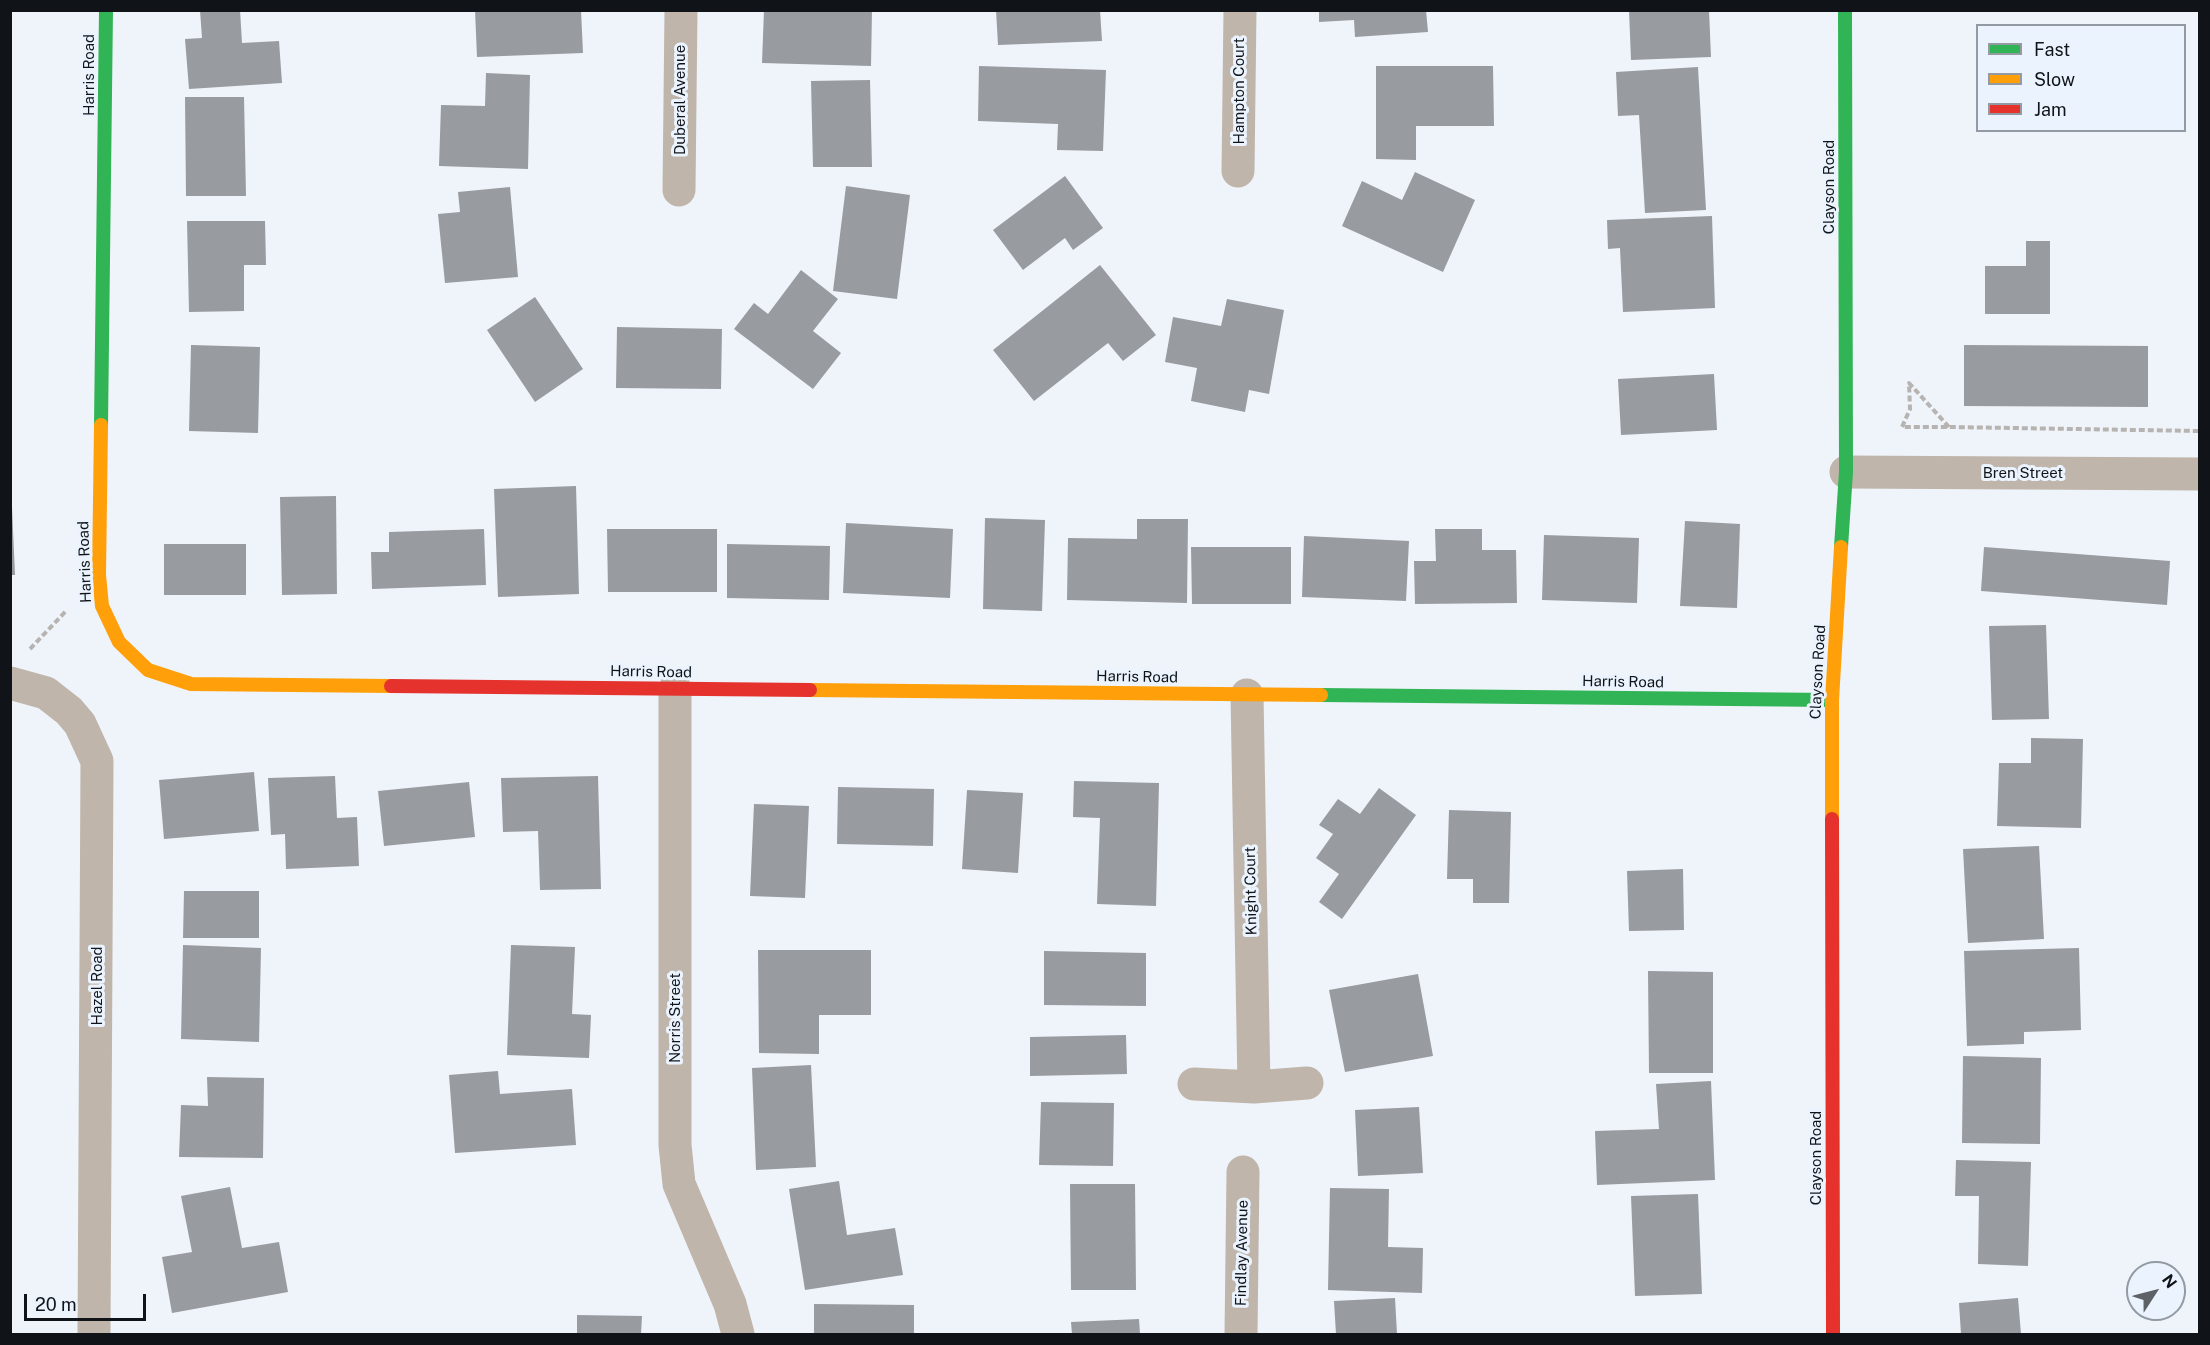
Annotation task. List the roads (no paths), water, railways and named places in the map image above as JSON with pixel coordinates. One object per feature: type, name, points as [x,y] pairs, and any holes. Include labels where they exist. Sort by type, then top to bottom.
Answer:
[{"type":"street","name":"Harris Road","points":[[106,10],[99,575],[102,606],[119,642],[126,651],[148,669],[191,684],[1832,700]]},
{"type":"street","name":"Duberal Avenue","points":[[679,190],[681,10]]},
{"type":"street","name":"Hampton Court","points":[[1238,171],[1240,10]]},
{"type":"street","name":"Clayson Road","points":[[1833,1335],[1832,700],[1846,472],[1845,10]]},
{"type":"street","name":"Bren Street","points":[[1846,472],[2199,474]]},
{"type":"street","name":"Hazel Road","points":[[13,683],[46,693],[69,711],[80,724],[97,760],[94,1335]]},
{"type":"street","name":"Norris Street","points":[[675,689],[675,1145],[679,1184],[730,1304],[738,1335]]},
{"type":"street","name":"Knight Court","points":[[1247,695],[1254,1086]]},
{"type":"street","points":[[1194,1084],[1254,1086],[1308,1083]]},
{"type":"street","name":"Findlay Avenue","points":[[1241,1335],[1243,1172]]}]
